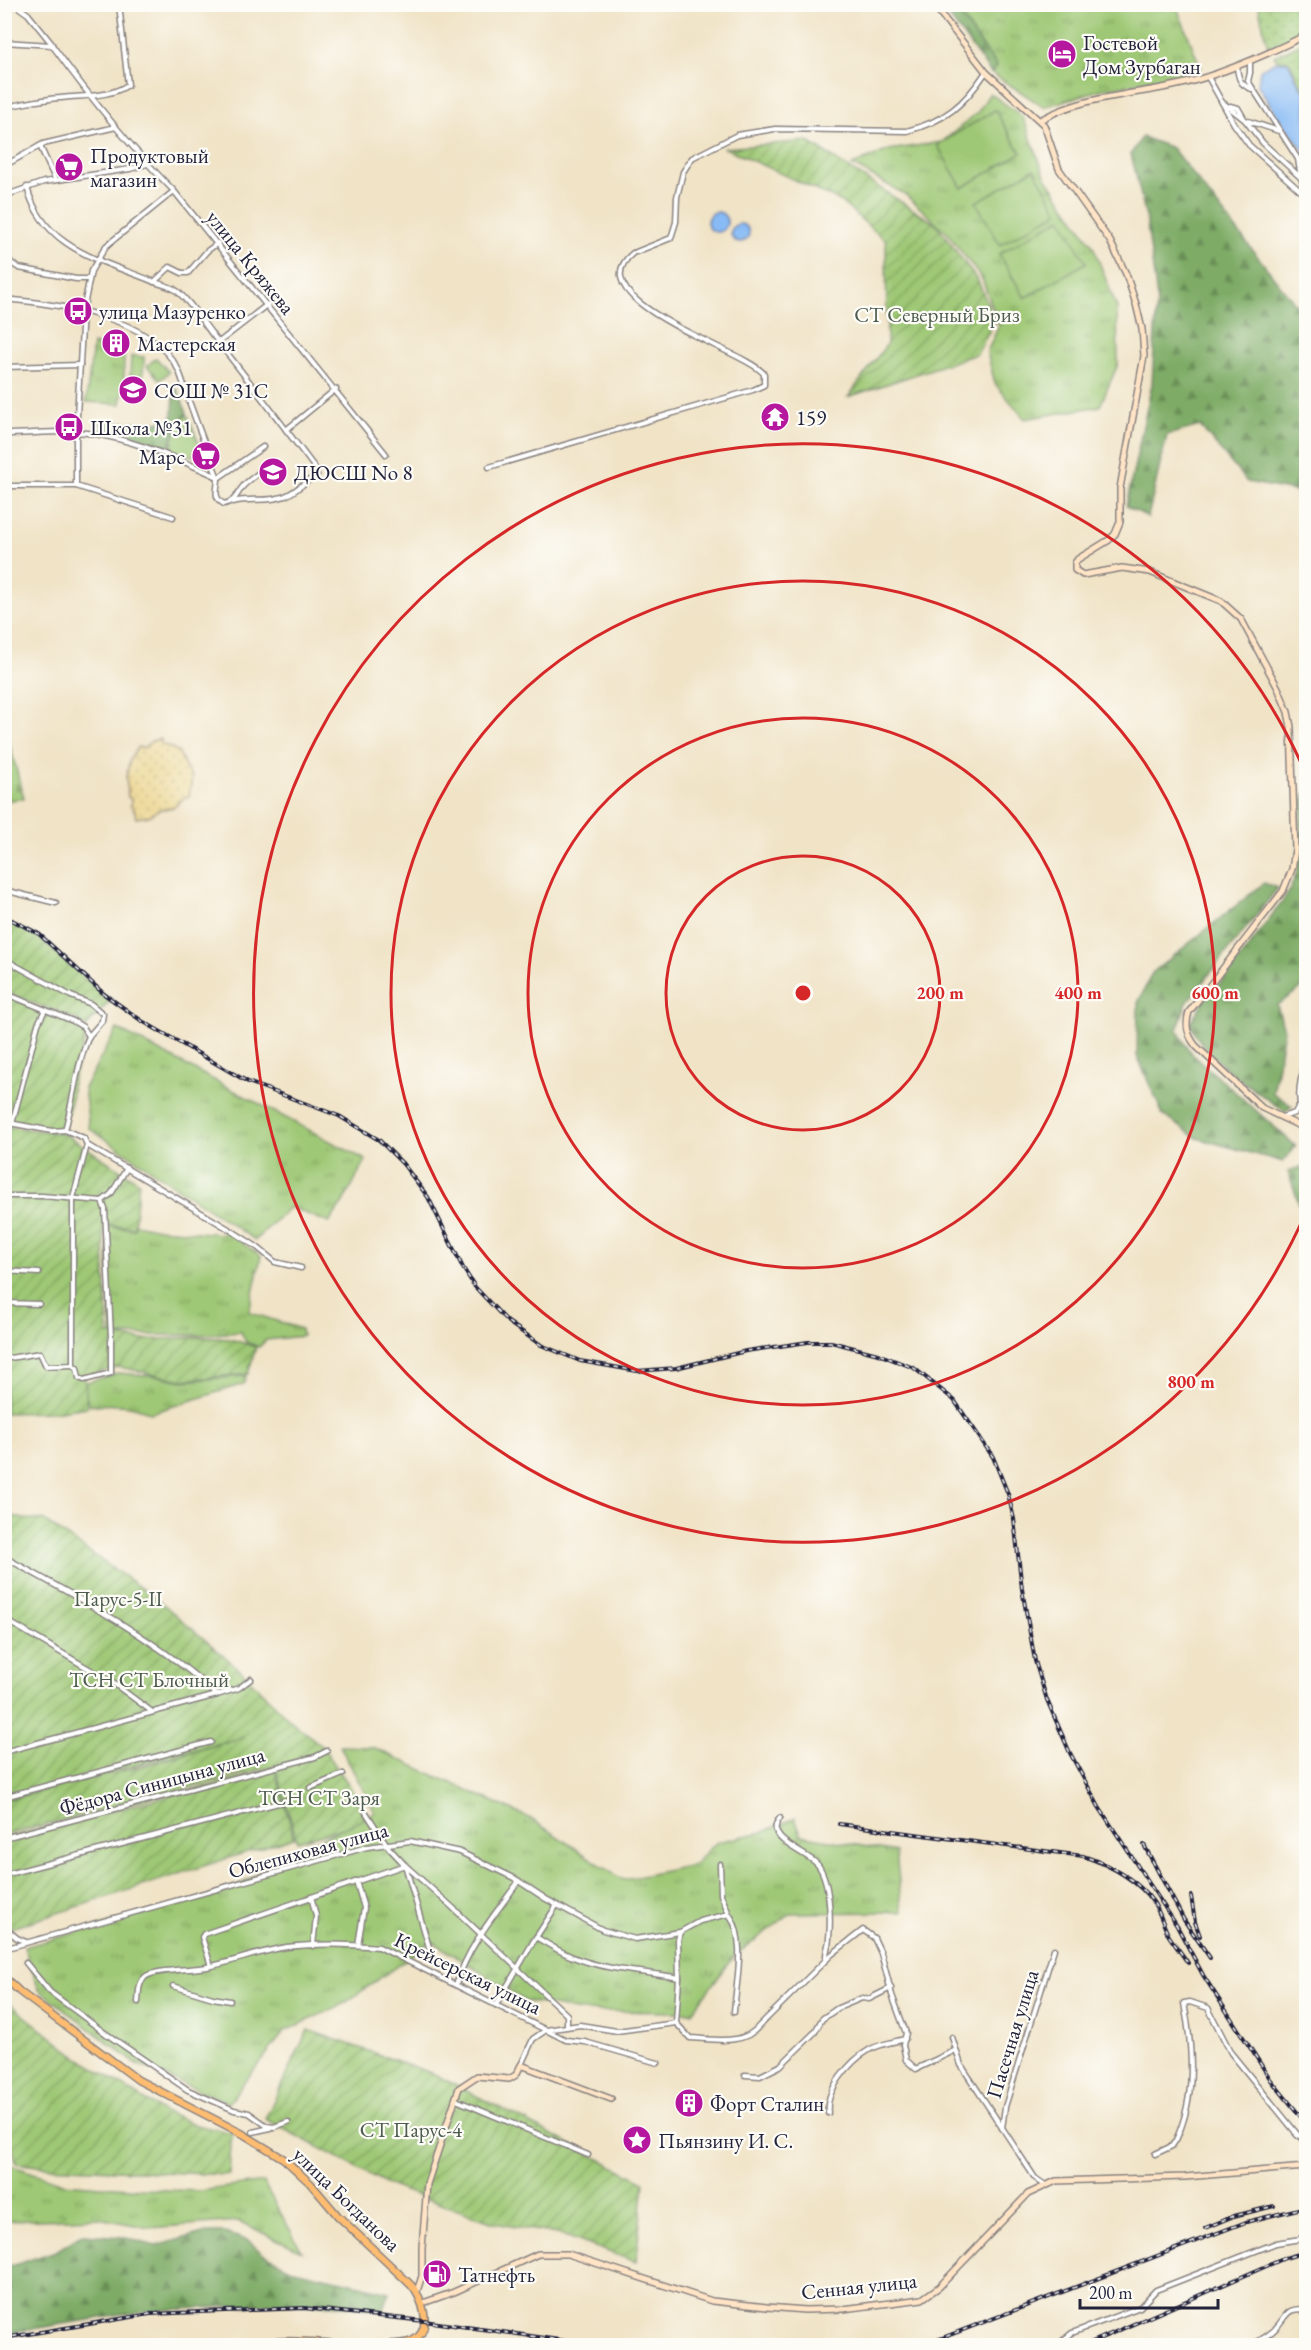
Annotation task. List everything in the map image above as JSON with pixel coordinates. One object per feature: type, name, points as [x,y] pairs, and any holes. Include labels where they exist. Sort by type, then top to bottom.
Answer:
[{"type":"main road","points":[[933,4],[986,72],[1040,120],[1063,175],[1100,226],[1119,258],[1136,304],[1144,341],[1143,368],[1120,488],[1120,522],[1109,540],[1078,559],[1075,563],[1075,570],[1083,575],[1134,568],[1195,590],[1227,605],[1249,632],[1288,712],[1293,743],[1295,850],[1289,880],[1283,891],[1189,1012],[1186,1022],[1191,1040],[1196,1046],[1262,1108],[1306,1129]]},
{"type":"main road","points":[[1029,110],[1042,114],[1054,112],[1105,98],[1208,77],[1237,67],[1306,35]]},
{"type":"main road","points":[[1040,120],[1054,112]]},
{"type":"main road","points":[[1051,143],[1048,121],[1054,112]]},
{"type":"main road","name":"улица Богданова","points":[[4,1977],[20,1992],[138,2080],[243,2134],[284,2159],[310,2183],[338,2216],[417,2291],[423,2303]]},
{"type":"main road","points":[[417,2291],[422,2276],[427,2184],[459,2088],[470,2079],[487,2076],[508,2079],[516,2075],[521,2066],[611,2099]]},
{"type":"main road","name":"Сенная улица","points":[[423,2303],[454,2292],[538,2254],[553,2253],[568,2254],[712,2301],[805,2310],[922,2299],[939,2287],[1029,2194],[1056,2181],[1194,2176],[1306,2167]]},
{"type":"main road","points":[[247,2346],[279,2340],[346,2344],[407,2344],[416,2339],[420,2333],[424,2314],[423,2303]]},
{"type":"street","name":"улица Кряжева","points":[[14,4],[28,14],[90,96],[218,243],[386,454]]},
{"type":"street","points":[[4,107],[118,92],[128,85],[119,4]]},
{"type":"street","points":[[4,42],[52,45]]},
{"type":"street","points":[[1250,61],[1248,81],[1298,159],[1306,195]]},
{"type":"street","points":[[1237,67],[1238,78],[1245,87],[1252,89]]},
{"type":"street","points":[[489,466],[764,385],[764,374],[756,366],[681,328],[646,308],[629,295],[622,272],[625,263],[635,253],[671,238],[676,222],[677,197],[683,172],[692,158],[737,135],[775,129],[907,131],[927,126],[970,96],[986,72]]},
{"type":"street","points":[[1208,77],[1234,124],[1249,145],[1306,195]]},
{"type":"street","points":[[1222,102],[1238,108],[1263,143],[1301,178]]},
{"type":"street","points":[[1245,120],[1280,132]]},
{"type":"street","points":[[4,166],[40,146],[117,127]]},
{"type":"street","points":[[40,146],[55,179]]},
{"type":"street","points":[[4,196],[55,179],[130,169],[147,164]]},
{"type":"street","points":[[4,299],[83,311],[125,325],[166,351],[179,370],[218,478],[216,495],[218,501],[224,504],[245,498],[264,501],[287,496],[317,475],[315,468],[219,342],[175,290],[96,260],[58,239],[42,220],[29,197],[27,187]]},
{"type":"street","points":[[76,486],[76,433],[83,311],[88,279],[96,260],[106,246],[174,191]]},
{"type":"street","points":[[154,282],[170,267],[182,273],[188,273],[207,251],[218,243]]},
{"type":"street","points":[[4,248],[11,263],[19,268],[76,279],[88,279]]},
{"type":"street","points":[[219,342],[268,304]]},
{"type":"street","points":[[4,367],[80,365]]},
{"type":"street","points":[[286,430],[336,389]]},
{"type":"street","points":[[4,434],[101,435],[137,446],[218,478]]},
{"type":"street","points":[[218,478],[263,447]]},
{"type":"street","points":[[233,502],[239,496],[242,487],[271,464]]},
{"type":"street","points":[[4,486],[76,486],[173,518]]},
{"type":"street","points":[[4,890],[56,903]]},
{"type":"street","points":[[4,959],[70,996],[91,1004],[103,1014],[102,1020],[88,1036],[76,1075],[65,1130]]},
{"type":"street","points":[[4,993],[83,1027],[88,1036]]},
{"type":"street","points":[[12,1124],[38,1024],[45,1010]]},
{"type":"street","points":[[1282,1117],[1295,1113],[1298,1109],[1300,1083],[1306,1063]]},
{"type":"street","points":[[1298,1100],[1306,1122]]},
{"type":"street","points":[[4,1122],[52,1131],[65,1130],[84,1138],[87,1144],[232,1231],[275,1262],[301,1268]]},
{"type":"street","points":[[73,1365],[74,1198],[87,1144]]},
{"type":"street","points":[[4,1196],[102,1201],[111,1194],[127,1168]]},
{"type":"street","points":[[4,1359],[40,1353],[46,1366],[73,1365],[77,1368],[79,1378],[84,1380],[111,1373],[105,1209],[102,1201]]},
{"type":"street","points":[[4,1271],[39,1273]]},
{"type":"street","points":[[4,1303],[39,1304]]},
{"type":"street","points":[[4,1557],[146,1639],[192,1671],[217,1695]]},
{"type":"street","points":[[4,1619],[113,1683],[152,1711]]},
{"type":"street","points":[[4,1752],[217,1695],[239,1688],[251,1679]]},
{"type":"street","points":[[4,1797],[211,1742]]},
{"type":"street","name":"Фёдора Синицына улица","points":[[4,1838],[315,1757],[327,1751]]},
{"type":"street","points":[[310,1788],[343,1774]]},
{"type":"street","points":[[4,1875],[286,1801]]},
{"type":"street","points":[[365,1811],[385,1842],[405,1865],[567,2015],[567,2026]]},
{"type":"street","points":[[780,1818],[776,1829],[781,1840],[811,1858],[819,1866],[824,1878],[829,1903],[830,1935],[825,1950],[826,1961]]},
{"type":"street","name":"Облепиховая улица","points":[[4,1949],[385,1842],[410,1841],[451,1850],[519,1881],[603,1930],[635,1939],[680,1932],[700,1921],[729,1914]]},
{"type":"street","points":[[720,1864],[721,1895],[738,1934],[738,1980],[734,2012]]},
{"type":"street","points":[[211,1966],[202,1937],[204,1934],[405,1865]]},
{"type":"street","points":[[405,1865],[429,1947]]},
{"type":"street","points":[[356,1881],[364,1908],[358,1945]]},
{"type":"street","points":[[456,1985],[462,1964],[519,1881]]},
{"type":"street","points":[[311,1896],[316,1916],[313,1946]]},
{"type":"street","points":[[496,2005],[517,1967],[558,1905]]},
{"type":"street","points":[[4,1928],[28,1943]]},
{"type":"street","points":[[546,2030],[580,2025],[617,2031],[676,2023],[690,2038],[734,2040],[752,2035],[826,1961],[863,1930],[874,1938],[906,2033],[903,2045],[906,2060],[916,2069],[956,2050]]},
{"type":"street","points":[[676,2023],[680,1932]]},
{"type":"street","points":[[536,1937],[573,1957],[597,1964],[629,1971],[679,1977]]},
{"type":"street","name":"Крейсерская улица","points":[[138,2002],[139,1986],[143,1978],[151,1972],[211,1966],[287,1947],[358,1945],[379,1947],[566,2040],[585,2042],[658,2063]]},
{"type":"street","name":"Пасечная улица","points":[[1002,2128],[1005,2108],[1054,1949]]},
{"type":"street","points":[[26,1963],[50,1992],[144,2061],[188,2090],[234,2110],[249,2113],[267,2126],[274,2127]]},
{"type":"street","points":[[173,1986],[230,2001]]},
{"type":"street","points":[[745,2075],[760,2076],[780,2066],[815,2031],[822,2019],[838,2008],[862,1998],[869,1999],[891,1988]]},
{"type":"street","points":[[1155,2154],[1172,2146],[1176,2140],[1190,2097],[1192,2061],[1184,2003],[1190,2002],[1208,2008],[1231,2053],[1297,2134],[1306,2141]]},
{"type":"street","name":"Крейсерская улица","points":[[521,2066],[533,2039],[546,2030]]},
{"type":"street","points":[[952,2037],[961,2065],[1035,2178],[1045,2185]]},
{"type":"street","points":[[828,2113],[827,2105],[832,2088],[846,2070],[869,2049],[906,2039]]},
{"type":"street","points":[[456,2100],[588,2155]]},
{"type":"street","points":[[253,2132],[288,2122]]},
{"type":"street","points":[[1056,2346],[1072,2333],[1140,2307],[1156,2290],[1276,2243],[1306,2238]]},
{"type":"street","points":[[1250,2346],[1275,2330],[1287,2312],[1294,2308],[1304,2309],[1306,2334]]},
{"type":"green space","points":[[940,5],[952,5],[958,12],[997,66],[991,73]]},
{"type":"green space","points":[[952,5],[1176,5],[1201,68],[1183,76],[1103,89],[1044,107],[991,73],[997,66]]},
{"type":"green space","points":[[1258,5],[1306,5],[1306,31],[1268,47]]},
{"type":"green space","points":[[1306,41],[1306,91],[1289,61],[1277,60],[1274,56]]},
{"type":"green space","points":[[990,93],[1023,117],[1045,176],[1093,246],[1117,308],[1118,364],[1100,406],[1025,419],[995,384],[987,352],[999,325],[982,279],[947,233],[906,195],[852,165],[889,150],[942,142],[978,112]]},
{"type":"green space","points":[[995,110],[1021,153],[962,188],[937,145]]},
{"type":"green space","points":[[1142,137],[1172,148],[1306,316],[1306,493],[1247,482],[1200,426],[1167,435],[1148,517],[1126,506],[1152,384],[1157,299],[1146,217],[1131,154]]},
{"type":"green space","name":"СТ Северный Бриз","points":[[807,141],[937,225],[978,281],[995,321],[977,354],[848,397],[887,344],[886,241],[840,201],[725,148]]},
{"type":"green space","points":[[1034,169],[1058,212],[1000,245],[976,202]]},
{"type":"green space","points":[[1061,218],[1086,263],[1025,298],[999,254]]},
{"type":"green space","points":[[93,344],[124,356],[121,404],[86,402]]},
{"type":"green space","points":[[131,356],[144,357],[143,376],[130,376]]},
{"type":"green space","points":[[156,358],[169,372],[160,380],[147,366]]},
{"type":"green space","points":[[174,389],[177,389],[187,413],[176,426],[169,447],[95,425],[98,422],[169,422],[173,414]]},
{"type":"green space","points":[[187,414],[200,446],[200,458],[170,450],[177,426]]},
{"type":"green space","points":[[4,723],[24,798],[5,801],[4,801]]},
{"type":"green space","points":[[1306,791],[1306,985],[1277,1005],[1284,1030],[1273,1093],[1292,1106],[1285,1112],[1218,1061],[1206,1049],[1190,1023],[1203,1002],[1231,971],[1289,892],[1297,872],[1302,801]]},
{"type":"green space","points":[[1264,883],[1278,888],[1187,1002],[1177,1030],[1190,1052],[1296,1146],[1283,1162],[1197,1138],[1163,1115],[1137,1056],[1138,1003],[1152,973]]},
{"type":"green space","points":[[4,921],[33,934],[110,1001],[86,1027],[75,1019],[5,992]]},
{"type":"green space","points":[[4,995],[66,1019],[82,1028],[86,1036],[73,1079],[71,1101],[64,1128],[59,1131],[5,1121]]},
{"type":"green space","points":[[117,1029],[366,1160],[329,1223],[290,1207],[255,1240],[89,1128],[84,1088]]},
{"type":"green space","points":[[4,1126],[65,1134],[139,1182],[134,1227],[103,1225],[108,1334],[141,1340],[200,1337],[231,1339],[256,1347],[248,1374],[182,1380],[119,1367],[85,1376],[87,1407],[53,1412],[5,1413]]},
{"type":"green space","points":[[1306,1166],[1306,1225],[1288,1171]]},
{"type":"green space","points":[[135,1224],[159,1229],[222,1234],[225,1231],[261,1256],[249,1312],[301,1329],[302,1336],[266,1340],[259,1347],[246,1342],[241,1332],[197,1335],[112,1335],[107,1226],[134,1229]]},
{"type":"green space","points":[[118,1373],[158,1376],[182,1381],[246,1376],[244,1384],[151,1413],[113,1404],[90,1405],[79,1382]]},
{"type":"green space","points":[[4,1513],[23,1519],[43,1520],[157,1599],[237,1667],[290,1720],[322,1746],[351,1788],[365,1815],[363,1820],[347,1827],[297,1841],[275,1766],[5,1835],[5,1800],[146,1765],[244,1737],[5,1799]]},
{"type":"green space","points":[[340,1746],[372,1747],[531,1819],[623,1880],[693,1865],[717,1842],[763,1832],[795,1818],[801,1835],[896,1852],[902,1912],[791,1913],[733,1957],[692,2012],[581,2011],[525,2001],[432,1941],[345,2003],[285,2031],[228,2103],[135,2063],[39,1990],[24,1947],[224,1894],[296,1851],[375,1812]]},
{"type":"green space","points":[[275,1769],[294,1837],[5,1930],[5,1838]]},
{"type":"green space","points":[[5,2000],[74,2055],[164,2112],[196,2125],[232,2133],[229,2175],[45,2167],[16,2163],[13,2149],[5,2132]]},
{"type":"green space","name":"СТ Парус-4","points":[[308,2030],[434,2074],[644,2182],[636,2262],[562,2235],[494,2223],[391,2186],[265,2119]]},
{"type":"green space","points":[[4,2163],[63,2183],[140,2189],[200,2191],[263,2182],[302,2251],[238,2221],[150,2228],[99,2218],[5,2221]]},
{"type":"green space","points":[[203,2233],[226,2233],[249,2241],[263,2254],[294,2270],[390,2292],[383,2311],[340,2305],[275,2304],[147,2311],[5,2333],[5,2268],[56,2251],[83,2234],[122,2237],[156,2246]]},
{"type":"sand","points":[[161,739],[161,744],[179,754],[192,777],[189,797],[182,799],[174,807],[136,818],[131,799],[128,797],[126,777],[130,759],[138,747],[143,748],[152,741]]},
{"type":"water","points":[[1274,62],[1288,62],[1306,93],[1306,153],[1278,117],[1258,85],[1260,70]]},
{"type":"water","points":[[717,212],[724,215],[727,222],[724,229],[717,232],[710,229],[707,222],[710,215]]},
{"type":"water","points":[[736,224],[744,224],[749,229],[747,240],[736,242],[731,237],[731,229]]},
{"type":"railway","points":[[4,916],[39,934],[104,994],[142,1021],[248,1082],[339,1116],[379,1140],[403,1164],[428,1197],[463,1268],[475,1287],[508,1322],[541,1345],[580,1361],[637,1371],[676,1368],[746,1351],[808,1342],[831,1342],[878,1354],[914,1368],[954,1400],[993,1457],[1008,1494],[1014,1519],[1022,1589],[1035,1661],[1047,1700],[1070,1753],[1099,1807],[1177,1926],[1203,1975],[1271,2080],[1306,2123]]},
{"type":"railway","points":[[839,1824],[1083,1856],[1113,1868],[1139,1886],[1155,1906],[1169,1936],[1188,1963]]},
{"type":"railway","points":[[1144,1845],[1184,1920],[1210,1958]]},
{"type":"railway","points":[[1191,1896],[1195,1922],[1200,1936]]},
{"type":"railway","points":[[1205,2228],[1234,2216],[1274,2206]]},
{"type":"railway","points":[[921,2346],[1246,2222],[1306,2207]]},
{"type":"railway","points":[[1083,2346],[1285,2258],[1306,2252]]},
{"type":"railway","points":[[4,2338],[150,2314],[304,2308],[424,2321],[602,2346]]},
{"type":"place","name":"Гостевой Дом Зурбаган","points":[[1062,54]]},
{"type":"place","name":"Продуктовый магазин","points":[[69,167]]},
{"type":"place","name":"улица Мазуренко","points":[[78,311]]},
{"type":"place","name":"Мастерская","points":[[116,343]]},
{"type":"place","name":"СОШ № 31С","points":[[133,390]]},
{"type":"place","name":"159","points":[[775,417]]},
{"type":"place","name":"Школа №31","points":[[69,427]]},
{"type":"place","name":"Марс","points":[[206,456]]},
{"type":"place","name":"ДЮСШ No 8","points":[[273,472]]},
{"type":"place","name":"Форт Сталин","points":[[689,2103]]},
{"type":"place","name":"Пьянзину И. С.","points":[[637,2140]]},
{"type":"place","name":"Татнефть","points":[[437,2274]]},
{"type":"park label","name":"Парус-5-II","points":[[118,1598]]},
{"type":"park label","name":"ТСН СТ Блочный","points":[[149,1679]]},
{"type":"park label","name":"ТСН СТ Заря","points":[[319,1797]]}]
